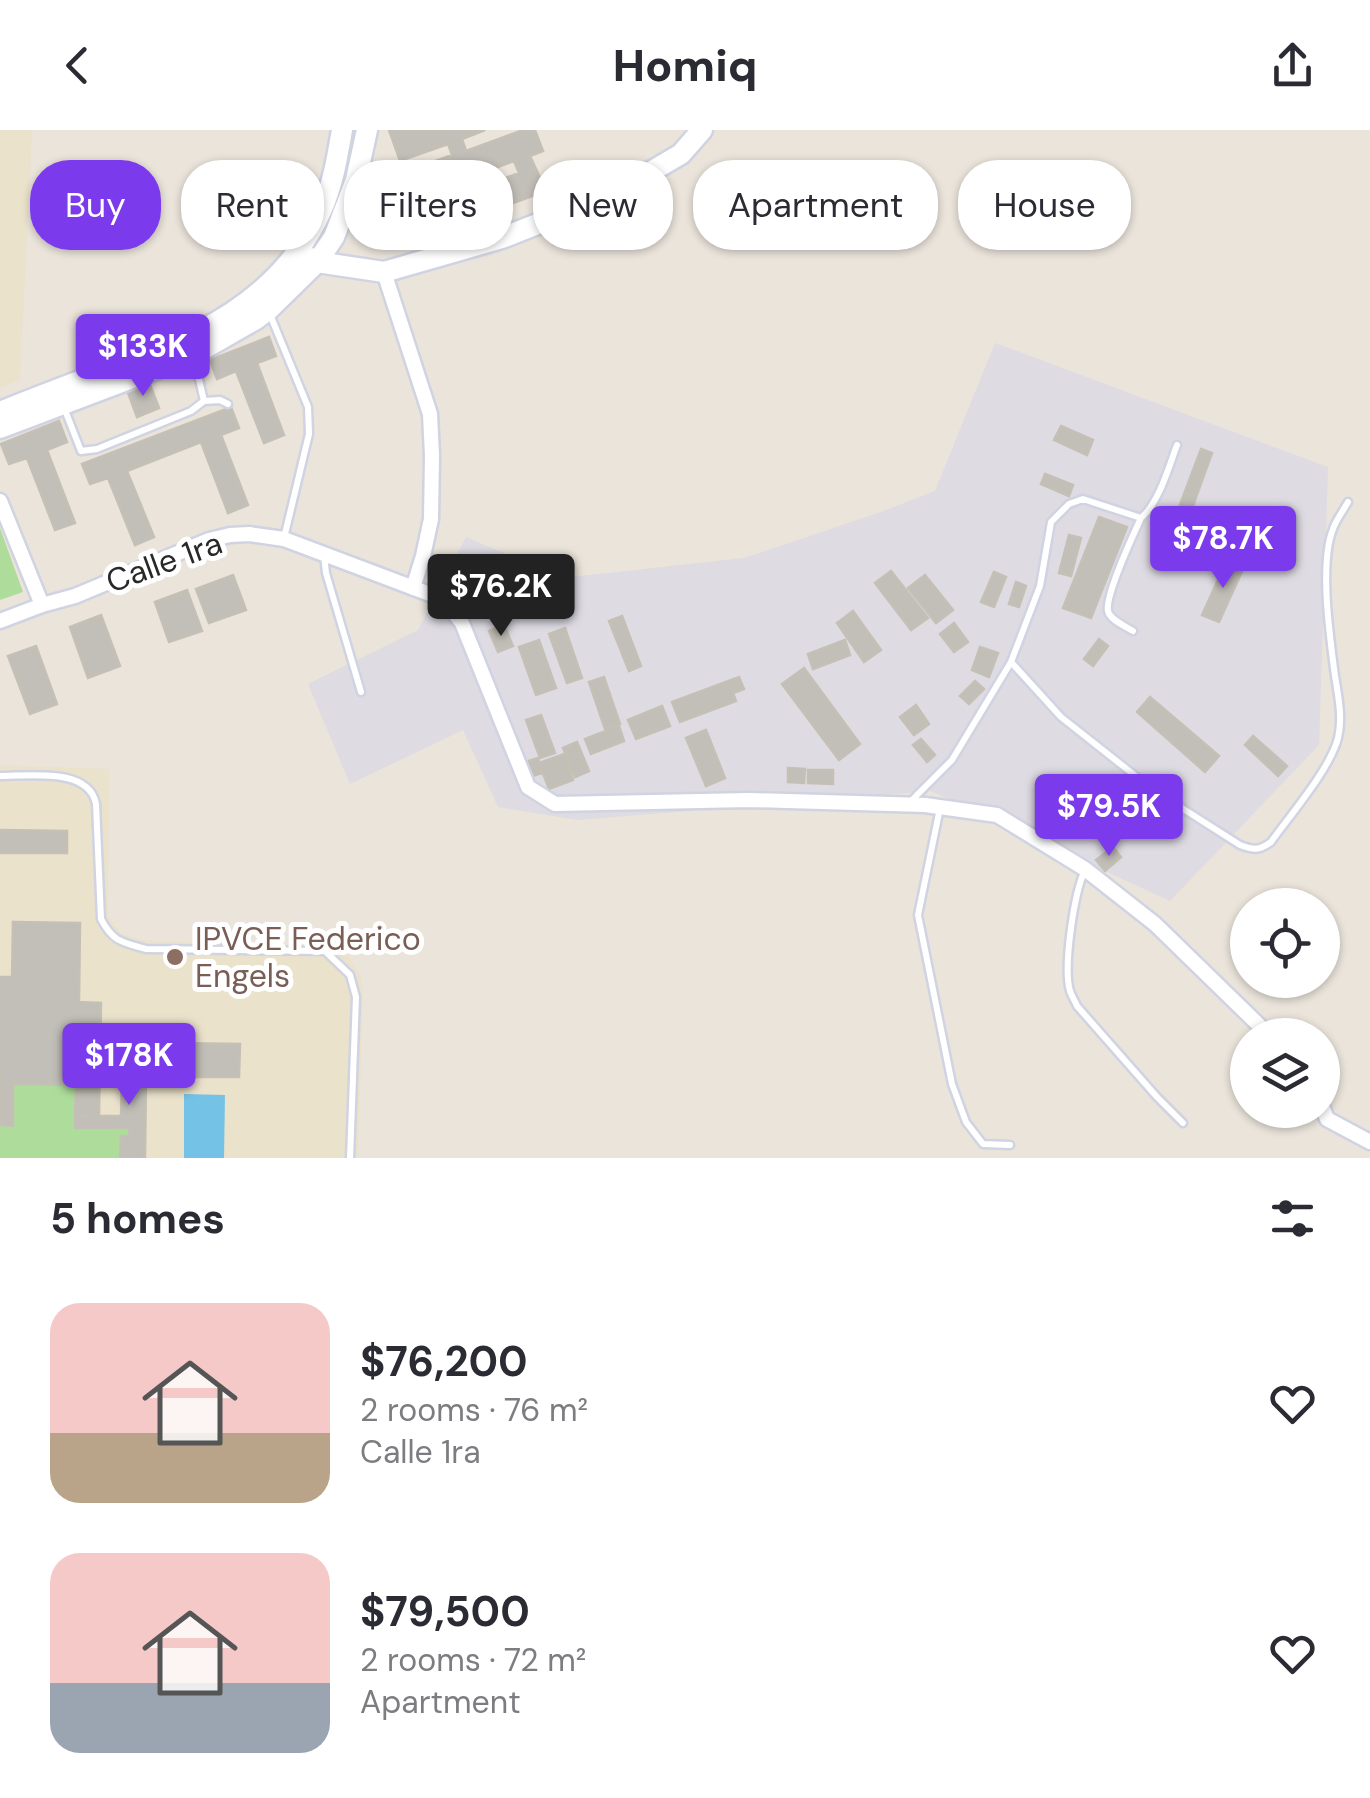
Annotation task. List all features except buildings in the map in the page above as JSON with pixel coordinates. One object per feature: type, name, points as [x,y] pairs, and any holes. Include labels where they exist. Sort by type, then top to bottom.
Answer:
[{"type":"main road","points":[[0,428],[193,355],[268,310],[308,257],[334,174],[342,130]]},
{"type":"main road","points":[[0,412],[185,340],[224,319],[334,237],[356,180],[366,130]]},
{"type":"main road","points":[[308,257],[384,272],[502,238],[613,194],[681,154],[702,130]]},
{"type":"street","points":[[384,272],[430,414],[430,519],[413,588]]},
{"type":"street","points":[[0,501],[42,604]]},
{"type":"street","name":"Calle 1ra","points":[[0,620],[75,596],[209,540],[249,534],[284,539],[443,598],[462,624],[528,787],[555,804],[749,800],[908,804]]},
{"type":"street","points":[[908,804],[997,815],[1086,868],[1155,924],[1252,1018]]},
{"type":"street","points":[[1340,1126],[1370,1142]]},
{"type":"lane","points":[[268,310],[308,407],[309,434],[284,539]]},
{"type":"lane","points":[[193,355],[204,401]]},
{"type":"lane","points":[[63,404],[81,451],[97,449],[191,411],[204,401],[228,404]]},
{"type":"lane","points":[[1133,630],[1110,616],[1108,609],[1141,518],[1167,474],[1176,445]]},
{"type":"lane","points":[[908,804],[952,760],[1011,662],[1040,586],[1051,522],[1070,504],[1083,499],[1141,518]]},
{"type":"lane","points":[[1011,662],[1061,717],[1152,789],[1240,845],[1254,850],[1262,848],[1271,842],[1315,780],[1339,735],[1328,552],[1332,530],[1348,502]]},
{"type":"lane","points":[[324,555],[361,692]]},
{"type":"lane","points":[[0,776],[67,778],[78,780],[91,790],[96,804],[100,919],[109,936],[146,949],[326,951],[350,975],[356,997],[350,1158]]},
{"type":"lane","points":[[940,807],[918,915],[940,1028],[952,1084],[966,1122],[983,1144],[1010,1146]]},
{"type":"lane","points":[[1086,868],[1073,908],[1070,990],[1077,1006],[1183,1124]]},
{"type":"shaded area","points":[[0,130],[32,130],[20,380],[0,388]]},
{"type":"shaded area","points":[[995,343],[1328,467],[1319,745],[1170,901],[931,791],[578,820],[498,807],[463,730],[350,784],[308,684],[418,630],[466,537],[562,578],[744,558],[881,512],[935,491]]},
{"type":"shaded area","name":"IPVCE Federico Engels","points":[[0,765],[109,769],[108,915],[120,933],[147,941],[327,946],[344,950],[361,977],[363,992],[358,1158],[0,1158]]},
{"type":"green space","points":[[0,528],[23,592],[0,600]]},
{"type":"green space","points":[[13,1084],[76,1085],[75,1128],[129,1128],[129,1136],[121,1136],[120,1158],[0,1158],[0,1125],[13,1125]]},
{"type":"water","points":[[184,1094],[225,1095],[224,1158],[184,1158]]},
{"type":"place","name":"IPVCE Federico Engels","points":[[175,957]]}]
